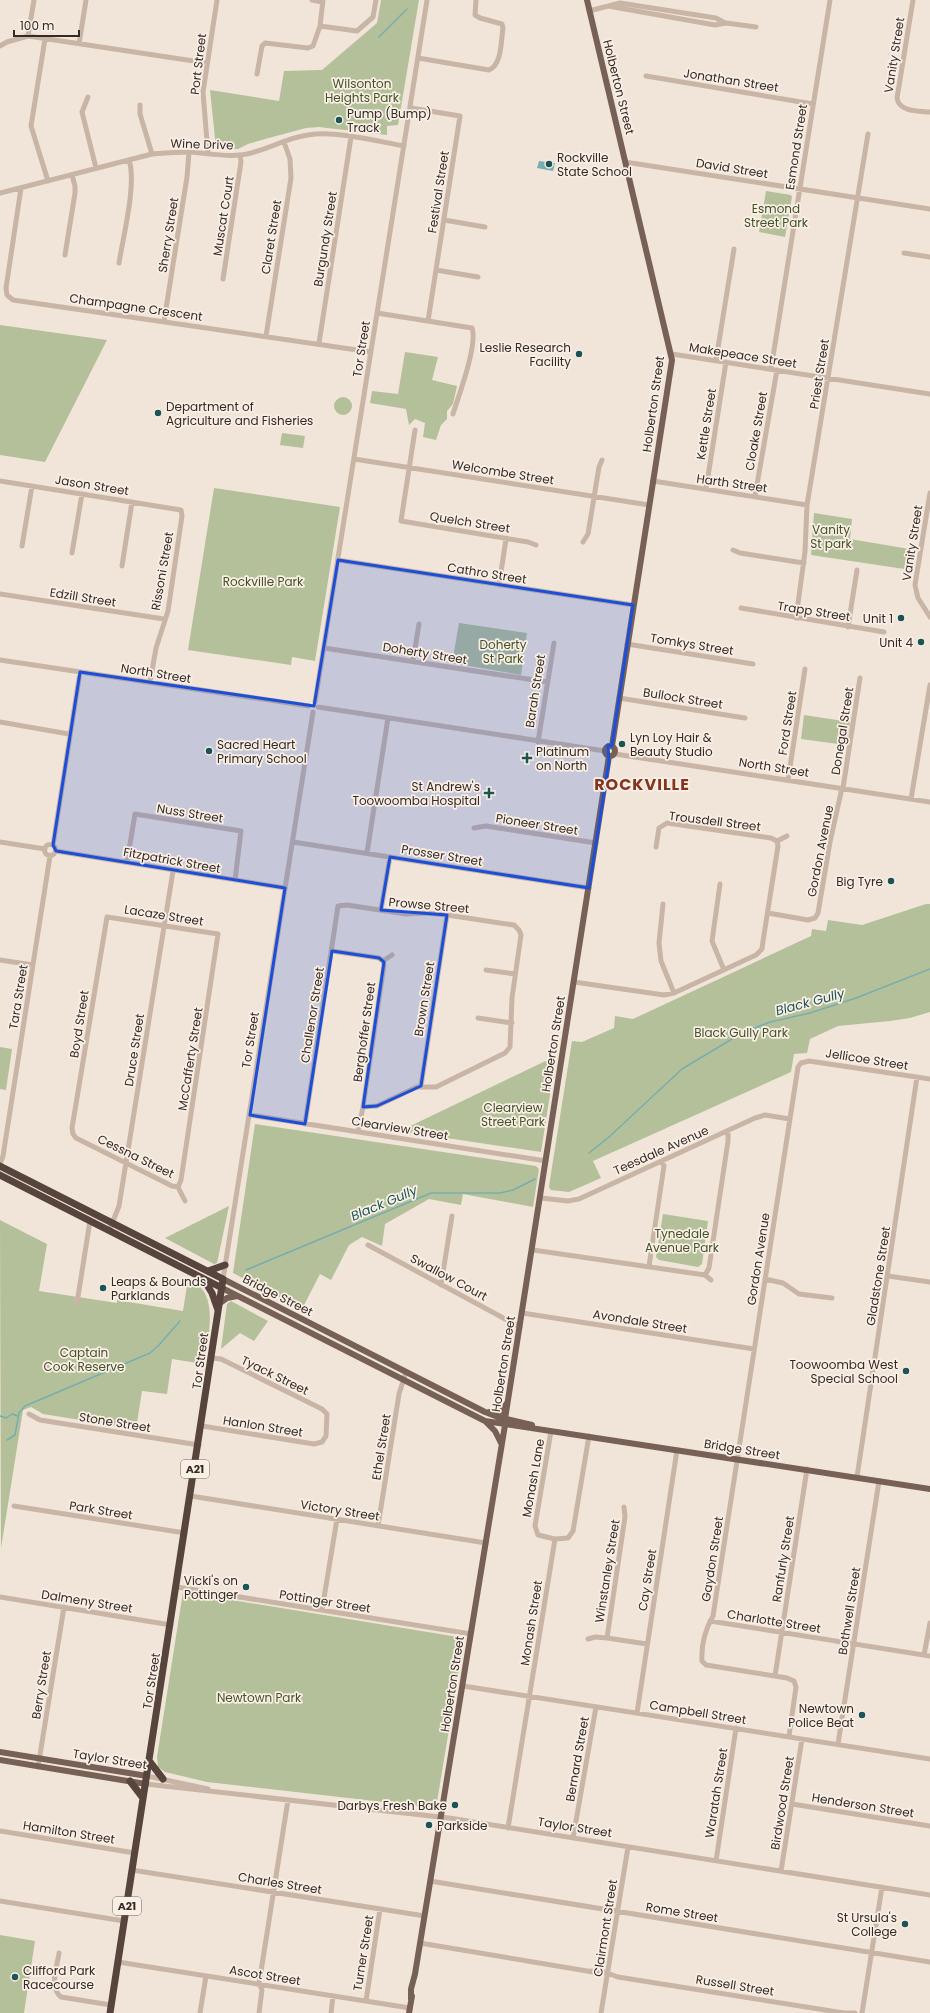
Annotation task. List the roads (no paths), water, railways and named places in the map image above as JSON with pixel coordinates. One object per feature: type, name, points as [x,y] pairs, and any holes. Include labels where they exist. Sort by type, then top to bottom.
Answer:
[{"type":"highway","name":"Bridge Street","points":[[0,1165],[223,1279]]},
{"type":"highway","name":"Bridge Street","points":[[0,1175],[222,1288]]},
{"type":"highway","points":[[208,1272],[217,1270],[225,1265]]},
{"type":"highway","name":"A21","points":[[203,1279],[212,1293],[219,1313]]},
{"type":"highway","name":"Tor Street","points":[[110,2009],[150,1762],[202,1426],[223,1279]]},
{"type":"highway","points":[[150,1762],[163,1779]]},
{"type":"highway","points":[[130,1781],[143,1798]]},
{"type":"main road","name":"Holberton Street","points":[[409,2010],[411,1989],[415,1974],[510,1397],[596,843],[609,754],[606,747],[612,746],[672,354],[586,0]]},
{"type":"main road","name":"Bridge Street","points":[[223,1279],[505,1422]]},
{"type":"main road","name":"Bridge Street","points":[[222,1288],[485,1421],[505,1422],[930,1489]]},
{"type":"main road","points":[[220,1303],[228,1298],[237,1296]]},
{"type":"main road","points":[[485,1412],[501,1412],[510,1397]]},
{"type":"main road","points":[[485,1421],[495,1431],[502,1444]]},
{"type":"main road","name":"Taylor Street","points":[[0,1752],[147,1780]]},
{"type":"main road","name":"Taylor Street","points":[[0,1760],[130,1781],[147,1780]]},
{"type":"street","points":[[28,36],[34,0]]},
{"type":"street","points":[[79,44],[86,0]]},
{"type":"street","name":"Port Street","points":[[208,154],[203,92],[206,64],[218,0]]},
{"type":"street","points":[[257,74],[264,44],[268,42],[312,48],[320,26],[322,1],[312,0]]},
{"type":"street","points":[[320,26],[357,31],[373,17],[376,0]]},
{"type":"street","name":"Tor Street","points":[[315,702],[428,0]]},
{"type":"street","points":[[418,58],[489,70],[494,68],[497,63],[503,28],[502,24],[480,18],[475,15],[476,0]]},
{"type":"street","name":"Esmond Street","points":[[771,369],[830,0]]},
{"type":"street","name":"Vanity Street","points":[[913,0],[897,98],[898,104],[902,108],[930,112]]},
{"type":"street","points":[[589,11],[608,6],[715,25],[726,23],[756,27]]},
{"type":"street","points":[[0,46],[7,42],[28,36],[206,64]]},
{"type":"street","points":[[45,39],[31,126],[48,181]]},
{"type":"street","name":"Jonathan Street","points":[[646,76],[813,104]]},
{"type":"street","points":[[88,97],[82,112],[96,168]]},
{"type":"street","points":[[140,105],[140,114],[152,154]]},
{"type":"street","name":"Festival Street","points":[[410,108],[460,116],[428,321]]},
{"type":"street","name":"Wine Drive","points":[[0,193],[152,154],[188,152],[240,155],[261,151],[302,136],[317,134],[404,146]]},
{"type":"street","name":"Priest Street","points":[[796,618],[804,563],[808,504],[868,134]]},
{"type":"street","name":"Burgundy Street","points":[[319,344],[351,138]]},
{"type":"street","name":"Claret Street","points":[[266,336],[291,178],[290,159],[284,142]]},
{"type":"street","name":"Sherry Street","points":[[164,321],[187,177],[188,152]]},
{"type":"street","name":"Muscat Court","points":[[223,280],[242,162],[240,155]]},
{"type":"street","points":[[118,263],[131,184],[132,169],[129,160]]},
{"type":"street","name":"David Street","points":[[626,162],[930,209]]},
{"type":"street","points":[[65,255],[75,193],[72,175]]},
{"type":"street","name":"Champagne Crescent","points":[[21,188],[6,288],[7,295],[13,300],[371,352]]},
{"type":"street","points":[[444,220],[485,228]]},
{"type":"street","points":[[716,360],[734,249]]},
{"type":"street","points":[[904,254],[930,257]]},
{"type":"street","points":[[436,270],[478,277]]},
{"type":"street","points":[[378,313],[466,325],[472,328],[474,334],[470,355],[453,414]]},
{"type":"street","name":"Makepeace Street","points":[[672,354],[930,394]]},
{"type":"street","name":"Kettle Street","points":[[706,489],[726,362]]},
{"type":"street","name":"Cloake Street","points":[[755,496],[777,370]]},
{"type":"street","points":[[410,467],[415,430]]},
{"type":"street","name":"Welcombe Street","points":[[354,459],[649,505]]},
{"type":"street","points":[[583,542],[588,534],[602,460]]},
{"type":"street","name":"Quelch Street","points":[[410,467],[401,521],[528,542],[536,545]]},
{"type":"street","name":"Jason Street","points":[[0,481],[181,510]]},
{"type":"street","name":"Harth Street","points":[[653,482],[808,504]]},
{"type":"street","points":[[22,546],[32,486]]},
{"type":"street","name":"Vanity Street","points":[[930,493],[928,525],[914,585],[918,598],[930,617]]},
{"type":"street","points":[[72,553],[82,494]]},
{"type":"street","points":[[122,566],[132,502]]},
{"type":"street","name":"Rissoni Street","points":[[150,682],[156,648],[168,610],[182,516],[181,510]]},
{"type":"street","points":[[499,585],[506,539]]},
{"type":"street","points":[[733,550],[740,553],[804,563]]},
{"type":"street","name":"Cathro Street","points":[[338,560],[633,605]]},
{"type":"street","points":[[848,627],[857,570]]},
{"type":"street","name":"Edzill Street","points":[[0,594],[164,619]]},
{"type":"street","name":"Trapp Street","points":[[741,608],[884,632]]},
{"type":"street","points":[[413,661],[419,624]]},
{"type":"street","name":"Barah Street","points":[[538,742],[554,643]]},
{"type":"street","name":"Tomkys Street","points":[[627,644],[753,664]]},
{"type":"street","name":"Doherty Street","points":[[324,648],[547,682]]},
{"type":"street","name":"North Street","points":[[0,660],[309,706]]},
{"type":"street","name":"Ford Street","points":[[788,780],[805,669]]},
{"type":"street","points":[[45,849],[46,854],[50,856],[56,851],[52,845],[80,672]]},
{"type":"street","name":"Donegal Street","points":[[842,788],[860,678]]},
{"type":"street","points":[[911,798],[930,685]]},
{"type":"street","name":"Bullock Street","points":[[619,698],[745,718]]},
{"type":"street","points":[[315,702],[318,707],[313,712],[310,710],[309,706],[310,703],[315,702]]},
{"type":"street","name":"North Street","points":[[318,707],[609,754],[930,802]]},
{"type":"street","name":"Tor Street","points":[[223,1279],[313,712]]},
{"type":"street","points":[[367,853],[388,718]]},
{"type":"street","points":[[0,722],[69,734]]},
{"type":"street","name":"Gordon Avenue","points":[[768,913],[808,920],[815,918],[818,913],[830,842],[842,788]]},
{"type":"street","name":"Nuss Street","points":[[127,862],[135,814],[241,831],[235,880]]},
{"type":"street","name":"Trousdell Street","points":[[656,847],[658,828],[667,823],[771,838],[777,841]]},
{"type":"street","name":"Pioneer Street","points":[[474,828],[486,826],[596,843]]},
{"type":"street","points":[[574,982],[664,995],[674,993],[756,955],[762,949],[778,846],[777,841],[787,836]]},
{"type":"street","points":[[0,842],[45,849]]},
{"type":"street","name":"Prosser Street","points":[[293,842],[589,888]]},
{"type":"street","points":[[45,849],[49,845],[52,845]]},
{"type":"street","name":"Fitzpatrick Street","points":[[56,851],[286,888]]},
{"type":"street","name":"Tara Street","points":[[0,1165],[3,1156],[50,856]]},
{"type":"street","points":[[381,910],[390,857]]},
{"type":"street","name":"Druce Street","points":[[109,1231],[119,1206],[173,871]]},
{"type":"street","points":[[720,884],[712,941],[724,970]]},
{"type":"street","points":[[663,904],[659,943],[661,961],[674,993]]},
{"type":"street","name":"Prowse Street","points":[[337,910],[338,906],[347,905],[406,914],[426,913],[447,915],[514,925],[520,930],[521,936],[515,974]]},
{"type":"street","name":"Challenor Street","points":[[306,1124],[337,910]]},
{"type":"street","name":"Brown Street","points":[[421,1086],[447,915]]},
{"type":"street","name":"Lacaze Street","points":[[107,917],[164,924],[218,934]]},
{"type":"street","name":"Boyd Street","points":[[73,1134],[72,1128],[107,917]]},
{"type":"street","name":"McCafferty Street","points":[[178,1187],[181,1180],[218,934]]},
{"type":"street","points":[[332,951],[379,958],[382,961],[392,955]]},
{"type":"street","points":[[0,960],[33,965]]},
{"type":"street","name":"Berghoffer Street","points":[[358,1131],[363,1107],[384,964],[382,961]]},
{"type":"street","points":[[363,1107],[377,1106],[421,1086],[436,1087],[505,1053],[510,1047],[512,998],[515,974],[486,970]]},
{"type":"street","points":[[478,1018],[512,1023]]},
{"type":"street","name":"Jellicoe Street","points":[[801,1063],[809,1061],[930,1079]]},
{"type":"street","name":"Gordon Avenue","points":[[738,1459],[798,1067],[801,1063]]},
{"type":"street","name":"Gladstone Street","points":[[857,1477],[918,1077]]},
{"type":"street","name":"Clearview Street","points":[[250,1115],[546,1161]]},
{"type":"street","name":"Teesdale Avenue","points":[[540,1198],[568,1201],[579,1199],[765,1115],[790,1119]]},
{"type":"street","points":[[705,1274],[709,1268],[729,1134],[728,1131]]},
{"type":"street","name":"Cessna Street","points":[[73,1134],[76,1138],[172,1186],[178,1187],[185,1201]]},
{"type":"street","points":[[648,1266],[664,1166],[662,1161]]},
{"type":"street","points":[[441,1285],[452,1216]]},
{"type":"street","points":[[77,1303],[90,1221]]},
{"type":"street","name":"Swallow Court","points":[[368,1245],[520,1326]]},
{"type":"street","points":[[533,1250],[705,1274],[711,1280]]},
{"type":"street","points":[[888,1276],[930,1282]]},
{"type":"street","points":[[765,1279],[783,1283],[799,1294],[832,1298]]},
{"type":"street","name":"Avondale Street","points":[[522,1313],[754,1349]]},
{"type":"street","name":"Tyack Street","points":[[212,1358],[221,1359],[322,1409],[327,1414],[326,1436],[322,1442]]},
{"type":"street","name":"Ethel Street","points":[[378,1526],[403,1380],[406,1372]]},
{"type":"street","name":"Stone Street","points":[[29,1414],[40,1420],[199,1445]]},
{"type":"street","name":"Hanlon Street","points":[[202,1426],[314,1444],[322,1442]]},
{"type":"street","name":"Monash Lane","points":[[551,1430],[535,1526],[538,1535],[555,1539]]},
{"type":"street","points":[[555,1539],[568,1538],[574,1532],[589,1436]]},
{"type":"street","name":"Cay Street","points":[[637,1713],[677,1450]]},
{"type":"street","name":"Gaydon Street","points":[[738,1459],[713,1616],[706,1629],[702,1661],[706,1665],[775,1676]]},
{"type":"street","name":"Ranfurly Street","points":[[775,1676],[807,1470]]},
{"type":"street","name":"Bothwell Street","points":[[838,1744],[879,1481]]},
{"type":"street","name":"Victory Street","points":[[191,1496],[486,1543]]},
{"type":"street","name":"Park Street","points":[[14,1506],[185,1533]]},
{"type":"street","name":"Winstanley Street","points":[[607,1638],[626,1516],[624,1507]]},
{"type":"street","points":[[322,1610],[337,1519]]},
{"type":"street","name":"Monash Street","points":[[508,1828],[555,1539]]},
{"type":"street","name":"Pottinger Street","points":[[177,1587],[471,1634]]},
{"type":"street","name":"Dalmeny Street","points":[[0,1597],[171,1625]]},
{"type":"street","name":"Berry Street","points":[[38,1767],[64,1607]]},
{"type":"street","name":"Charlotte Street","points":[[710,1621],[927,1655]]},
{"type":"street","points":[[927,1655],[930,1623]]},
{"type":"street","name":"Winstanley Street","points":[[588,1639],[595,1637],[607,1638],[647,1644]]},
{"type":"street","points":[[775,1676],[794,1680],[796,1687],[789,1736]]},
{"type":"street","name":"Campbell Street","points":[[462,1686],[930,1759]]},
{"type":"street","name":"Bernard Street","points":[[573,1838],[596,1707]]},
{"type":"street","name":"Waratah Street","points":[[716,1861],[736,1728]]},
{"type":"street","name":"Birdwood Street","points":[[781,1871],[802,1739]]},
{"type":"street","name":"Taylor Street","points":[[147,1780],[163,1779],[215,1791]]},
{"type":"street","name":"Taylor Street","points":[[147,1780],[215,1791],[440,1818],[930,1895]]},
{"type":"street","points":[[259,2013],[262,1990],[259,1984],[288,1800]]},
{"type":"street","name":"Henderson Street","points":[[792,1804],[930,1826]]},
{"type":"street","name":"Hamilton Street","points":[[0,1831],[135,1853]]},
{"type":"street","name":"Clairmont Street","points":[[601,2013],[628,1847]]},
{"type":"street","name":"Charles Street","points":[[132,1870],[424,1916]]},
{"type":"street","name":"Rome Street","points":[[430,1881],[930,1962]]},
{"type":"street","points":[[862,2013],[882,1887]]},
{"type":"street","points":[[0,1901],[124,1921]]},
{"type":"street","name":"Turner Street","points":[[366,2001],[380,1909]]},
{"type":"street","name":"Russell Street","points":[[420,1943],[591,1971],[598,1974],[608,1974],[844,2013],[855,2013]]},
{"type":"street","points":[[59,1953],[54,1987],[56,1993],[62,1997],[110,2009]]},
{"type":"street","name":"Ascot Street","points":[[118,1962],[366,2001],[409,2010]]},
{"type":"street","points":[[200,2013],[206,1976]]},
{"type":"street","points":[[331,2013],[333,1996]]},
{"type":"water","points":[[539,161],[555,163],[553,171],[537,168]]},
{"type":"waterway","points":[[379,37],[407,9]]},
{"type":"waterway","name":"Black Gully","points":[[589,1153],[609,1137],[682,1069],[742,1033],[770,1022],[810,1013],[856,998],[930,969]]},
{"type":"waterway","name":"Black Gully","points":[[246,1270],[431,1193],[500,1193],[513,1190],[535,1179]]},
{"type":"waterway","points":[[7,1440],[15,1435],[19,1413],[25,1406],[150,1353],[180,1321]]},
{"type":"waterway","points":[[0,1416],[6,1418],[12,1414],[18,1416]]},
{"type":"place","name":"Pump (Bump) Track","points":[[339,120]]},
{"type":"place","name":"Rockville State School","points":[[549,164]]},
{"type":"place","name":"Leslie Research Facility","points":[[579,354]]},
{"type":"place","name":"Department of Agriculture and Fisheries","points":[[158,413]]},
{"type":"place","name":"Unit 1","points":[[901,618]]},
{"type":"place","name":"Unit 4","points":[[921,642]]},
{"type":"place","name":"Lyn Loy Hair & Beauty Studio","points":[[622,744]]},
{"type":"place","name":"Sacred Heart Primary School","points":[[209,751]]},
{"type":"place","name":"Platinum on North","points":[[527,758]]},
{"type":"place","name":"St Andrew's Toowoomba Hospital","points":[[489,793]]},
{"type":"place","name":"Big Tyre","points":[[891,881]]},
{"type":"place","name":"Leaps & Bounds Parklands","points":[[103,1288]]},
{"type":"place","name":"Toowoomba West Special School","points":[[906,1371]]},
{"type":"place","name":"Vicki's on Pottinger","points":[[246,1587]]},
{"type":"place","name":"Newtown Police Beat","points":[[862,1715]]},
{"type":"place","name":"Darbys Fresh Bake","points":[[455,1805]]},
{"type":"place","name":"Parkside","points":[[429,1825]]},
{"type":"place","name":"St Ursula's College","points":[[905,1924]]},
{"type":"place","name":"Clifford Park Racecourse","points":[[15,1977]]},
{"type":"district","name":"ROCKVILLE","points":[[642,784]]},
{"type":"park label","name":"Wilsonton Heights Park","points":[[362,90]]},
{"type":"park label","name":"Esmond Street Park","points":[[776,215]]},
{"type":"park label","name":"Vanity St park","points":[[831,536]]},
{"type":"park label","name":"Rockville Park","points":[[263,581]]},
{"type":"park label","name":"Doherty St Park","points":[[503,651]]},
{"type":"park label","name":"Black Gully Park","points":[[741,1032]]},
{"type":"park label","name":"Clearview Street Park","points":[[513,1114]]},
{"type":"park label","name":"Tynedale Avenue Park","points":[[682,1240]]},
{"type":"park label","name":"Captain Cook Reserve","points":[[84,1359]]},
{"type":"park label","name":"Newtown Park","points":[[259,1697]]}]
